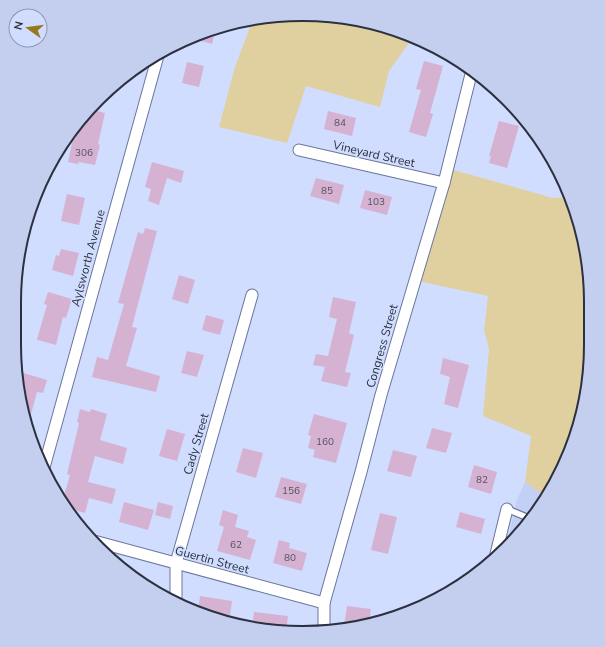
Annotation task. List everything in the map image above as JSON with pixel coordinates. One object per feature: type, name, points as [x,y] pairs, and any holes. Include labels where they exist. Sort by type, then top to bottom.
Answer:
[{"type":"street","name":"Aylsworth Avenue","points":[[46,460],[156,62]]},
{"type":"street","name":"Congress Street","points":[[324,625],[324,603],[381,395],[444,183],[470,76]]},
{"type":"street","name":"Vineyard Street","points":[[298,150],[444,183]]},
{"type":"street","name":"Cady Street","points":[[176,596],[176,563],[252,294]]},
{"type":"street","points":[[497,548],[507,509]]},
{"type":"street","name":"Guertin Street","points":[[102,543],[324,603]]},
{"type":"lane","points":[[507,509],[525,517]]},
{"type":"shaded area","points":[[302,21],[339,23],[357,26],[409,42],[389,71],[380,107],[306,86],[287,143],[219,127],[235,67],[251,26],[266,23]]},
{"type":"shaded area","points":[[450,169],[552,198],[564,197],[579,248],[582,266],[584,344],[582,381],[579,399],[563,452],[541,494],[525,482],[531,436],[483,416],[489,349],[484,330],[488,296],[418,281]]},
{"type":"shaded area","points":[[525,482],[541,494],[526,516],[509,536],[516,502]]},
{"type":"building","points":[[214,35],[212,44],[199,40]]},
{"type":"building","points":[[424,61],[443,66],[430,113],[433,114],[426,137],[409,132],[421,90],[416,89]]},
{"type":"building","points":[[187,62],[204,66],[199,87],[182,83]]},
{"type":"building","points":[[96,111],[105,113],[95,165],[79,162],[78,164],[68,162],[73,139],[75,139],[79,131]]},
{"type":"building","points":[[328,111],[356,118],[352,136],[324,129]]},
{"type":"building","points":[[499,121],[519,126],[507,168],[489,163],[491,156],[489,156]]},
{"type":"building","points":[[152,162],[184,171],[181,183],[167,178],[159,205],[148,201],[151,189],[145,187]]},
{"type":"building","points":[[316,178],[344,185],[339,204],[310,196]]},
{"type":"building","points":[[365,190],[392,197],[387,215],[360,208]]},
{"type":"building","points":[[67,194],[85,198],[79,225],[61,221]]},
{"type":"building","points":[[145,228],[157,231],[132,327],[137,328],[126,366],[160,376],[156,392],[92,377],[97,357],[108,360],[124,304],[118,303],[138,232],[143,234]]},
{"type":"building","points":[[61,249],[79,253],[73,276],[52,270],[56,255],[59,256]]},
{"type":"building","points":[[179,275],[195,280],[188,304],[172,299]]},
{"type":"building","points":[[48,292],[72,299],[66,318],[63,317],[56,345],[37,339],[47,305],[44,304]]},
{"type":"building","points":[[333,297],[356,302],[349,333],[354,335],[345,372],[351,373],[347,387],[321,381],[325,367],[313,365],[316,354],[328,356],[337,319],[329,317]]},
{"type":"building","points":[[206,315],[224,320],[220,335],[202,330]]},
{"type":"building","points":[[187,351],[204,355],[197,377],[181,373]]},
{"type":"building","points":[[443,358],[469,365],[458,408],[444,404],[450,377],[440,374]]},
{"type":"building","points":[[23,373],[47,380],[43,393],[37,392],[31,414],[26,399]]},
{"type":"building","points":[[80,409],[90,412],[91,409],[107,414],[100,440],[127,448],[123,464],[95,456],[88,482],[116,489],[112,504],[89,498],[85,513],[75,510],[64,494],[70,475],[67,474],[79,423],[77,422]]},
{"type":"building","points":[[314,414],[347,423],[336,463],[313,457],[315,450],[308,448],[311,436],[308,435]]},
{"type":"building","points":[[432,428],[452,433],[446,453],[426,448]]},
{"type":"building","points":[[167,429],[185,434],[177,461],[159,456]]},
{"type":"building","points":[[243,448],[263,453],[256,478],[236,472]]},
{"type":"building","points":[[393,450],[417,456],[411,477],[387,471]]},
{"type":"building","points":[[474,465],[497,472],[491,494],[468,487]]},
{"type":"building","points":[[281,477],[307,484],[301,504],[275,497]]},
{"type":"building","points":[[124,502],[154,510],[148,530],[119,522]]},
{"type":"building","points":[[158,502],[173,506],[170,519],[155,515]]},
{"type":"building","points":[[223,510],[238,515],[235,527],[249,531],[247,537],[256,540],[250,560],[217,551],[224,527],[219,525]]},
{"type":"building","points":[[460,512],[485,519],[481,534],[456,527]]},
{"type":"building","points":[[380,513],[397,517],[388,554],[371,550]]},
{"type":"building","points":[[279,540],[290,543],[289,548],[307,553],[302,571],[273,563]]},
{"type":"building","points":[[200,596],[232,601],[230,616],[199,606]]},
{"type":"building","points":[[347,606],[371,609],[370,617],[344,623]]},
{"type":"building","points":[[254,612],[288,616],[287,625],[253,622]]}]
